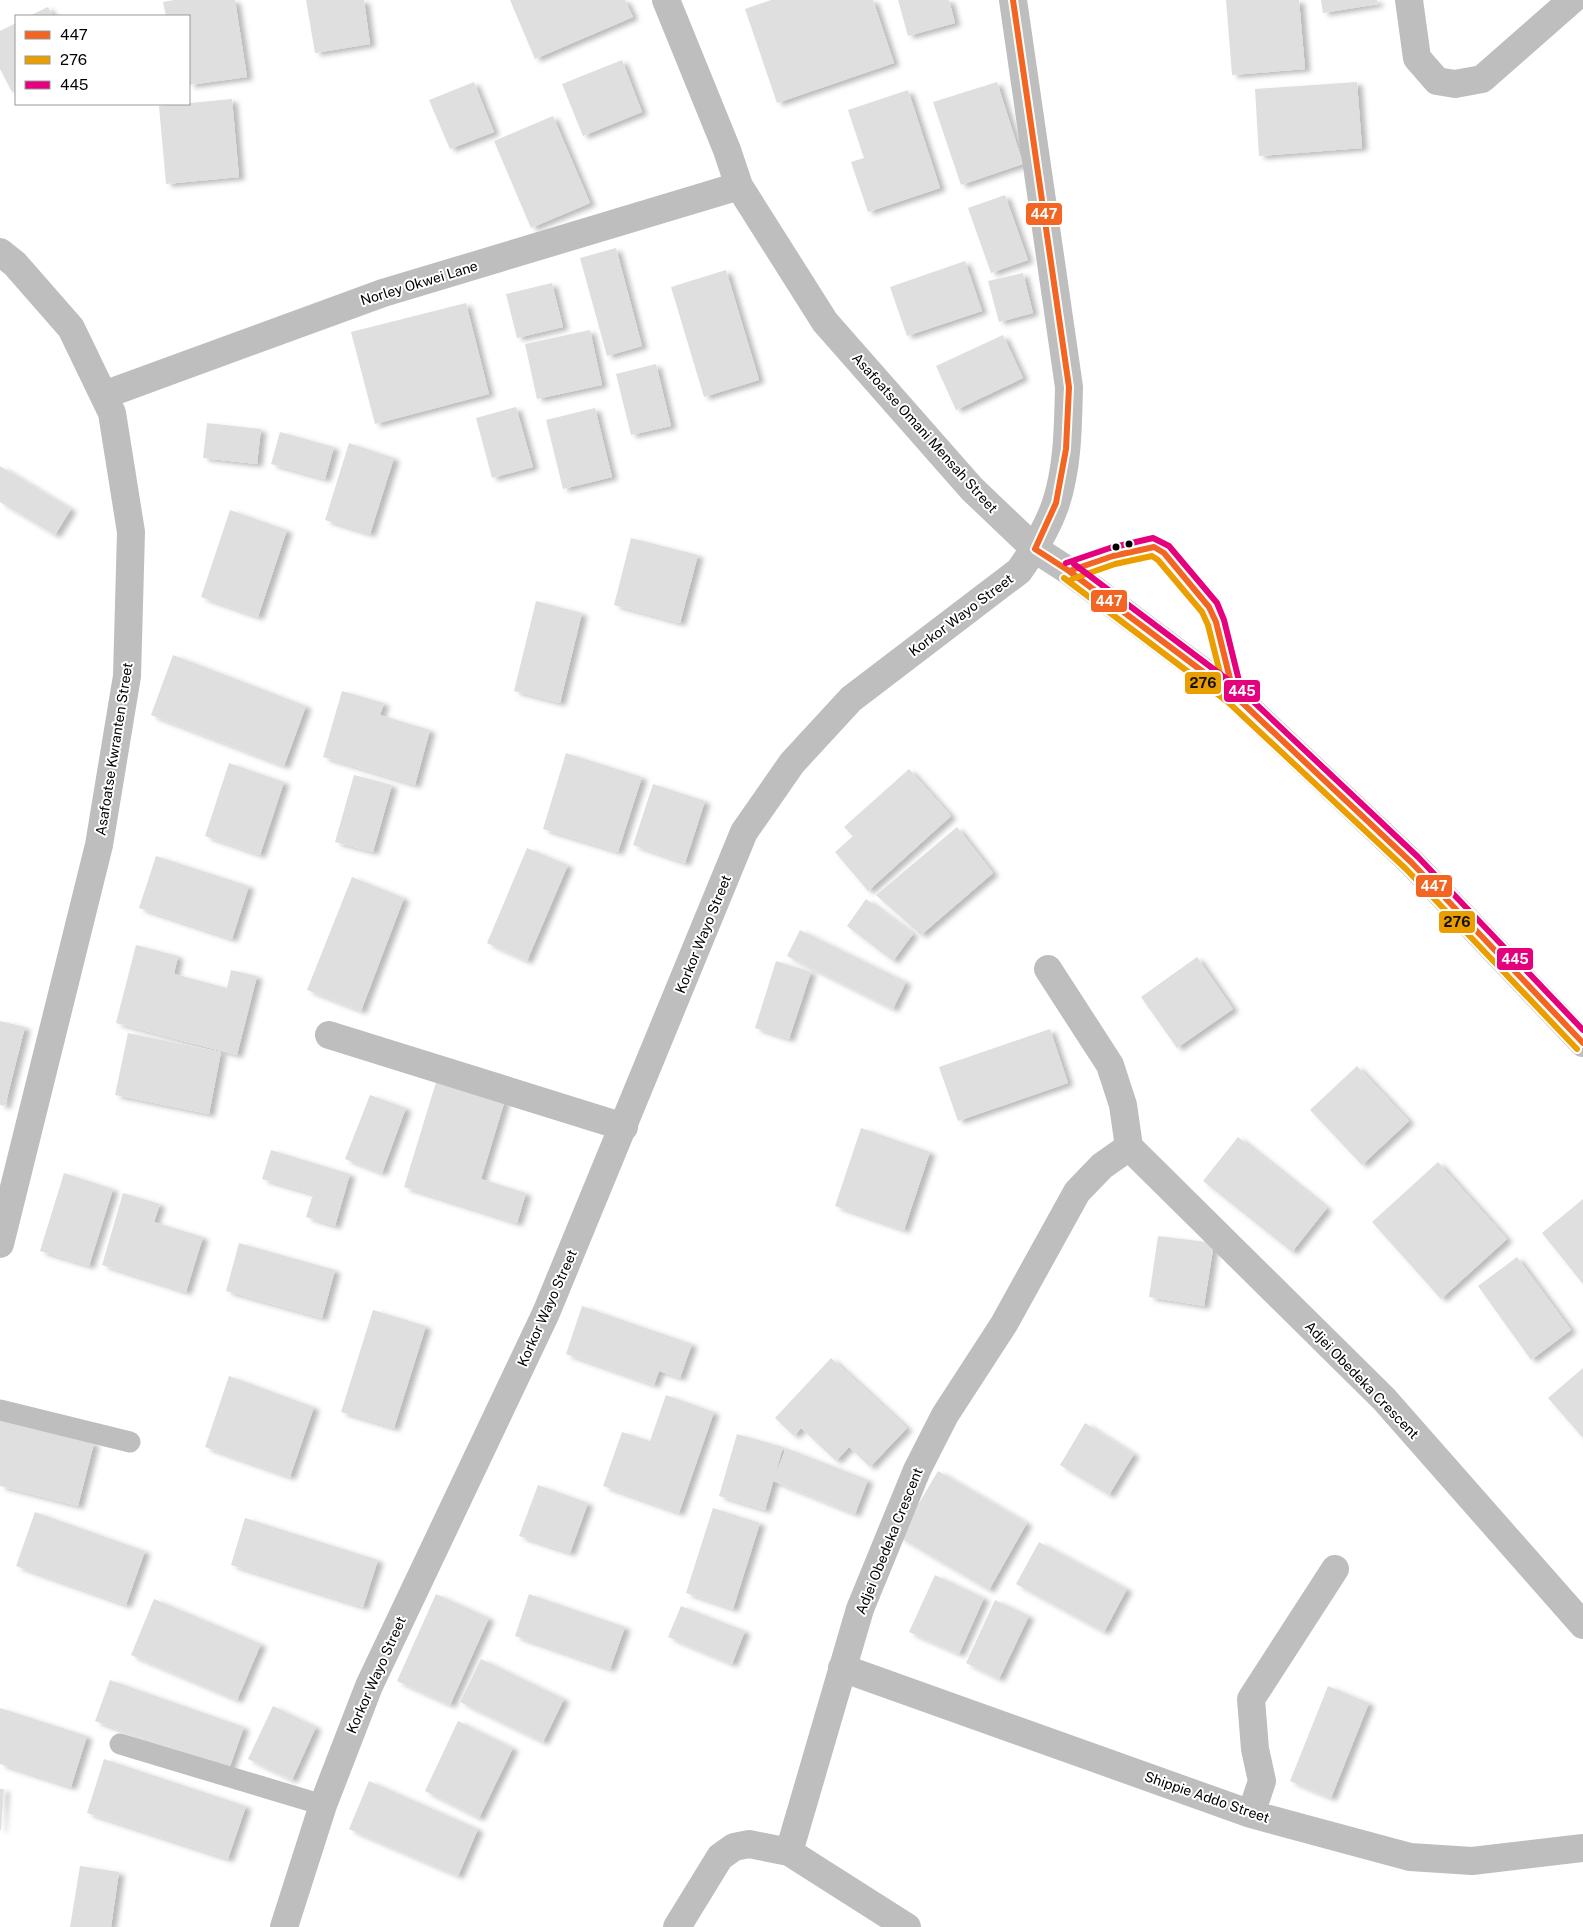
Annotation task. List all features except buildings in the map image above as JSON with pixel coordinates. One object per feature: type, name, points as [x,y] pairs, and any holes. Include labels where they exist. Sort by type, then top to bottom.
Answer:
[{"type":"street","name":"Asafoatse Omani Mensah Street","points":[[666,0],[727,150],[739,186],[826,322],[972,489],[1035,549],[1069,571],[1234,695],[1412,863],[1583,1043]]},
{"type":"street","name":"Korkor Wayo Street","points":[[284,1927],[323,1805],[369,1686],[546,1312],[624,1127],[744,832],[792,763],[851,699],[1019,571],[1035,549],[1056,503],[1066,449],[1069,387],[1013,0]]},
{"type":"street","points":[[1409,0],[1417,58],[1437,80],[1455,84],[1482,79],[1572,0]]},
{"type":"street","name":"Norley Okwei Lane","points":[[104,395],[383,293],[739,186]]},
{"type":"street","name":"Asafoatse Kwranten Street","points":[[0,252],[16,264],[71,328],[104,395],[112,413],[131,532],[127,676],[99,845],[0,1244]]},
{"type":"street","points":[[1048,969],[1110,1065],[1123,1105],[1128,1147]]},
{"type":"street","points":[[329,1035],[624,1127]]},
{"type":"street","name":"Adjei Obedeka Crescent","points":[[789,1852],[860,1609],[917,1470],[945,1415],[1004,1324],[1077,1192],[1102,1166],[1128,1147],[1384,1399],[1583,1625]]},
{"type":"street","points":[[1251,1814],[1262,1781],[1255,1749],[1251,1699],[1335,1569]]},
{"type":"street","name":"Shippie Addo Street","points":[[842,1668],[1251,1814],[1410,1857],[1472,1861],[1583,1848]]},
{"type":"street","points":[[677,1927],[720,1857],[734,1847],[749,1844],[789,1852],[907,1927]]},
{"type":"lane","points":[[1069,571],[1113,556],[1138,551],[1154,548],[1164,553],[1209,607],[1216,622],[1234,695]]},
{"type":"lane","points":[[0,1410],[130,1442]]},
{"type":"lane","points":[[120,1744],[323,1805]]},
{"type":"transit line","name":"447","points":[[1013,0],[1069,387],[1066,449],[1056,503],[1035,549],[1069,571],[1234,695],[1412,863],[1583,1043]]},
{"type":"transit line","name":"445","points":[[1066,563],[1110,548],[1153,538],[1169,546],[1217,603],[1224,620],[1242,693]]},
{"type":"transit line","name":"447","points":[[1069,571],[1113,556],[1154,547],[1164,553],[1209,607],[1216,622],[1234,695]]},
{"type":"transit line","name":"276","points":[[1072,579],[1115,564],[1152,556],[1158,560],[1202,612],[1208,625],[1226,697]]},
{"type":"transit line","name":"445","points":[[1074,564],[1240,689],[1418,857],[1583,1030]]},
{"type":"transit line","name":"276","points":[[1064,578],[1228,702],[1406,869],[1577,1049]]}]
